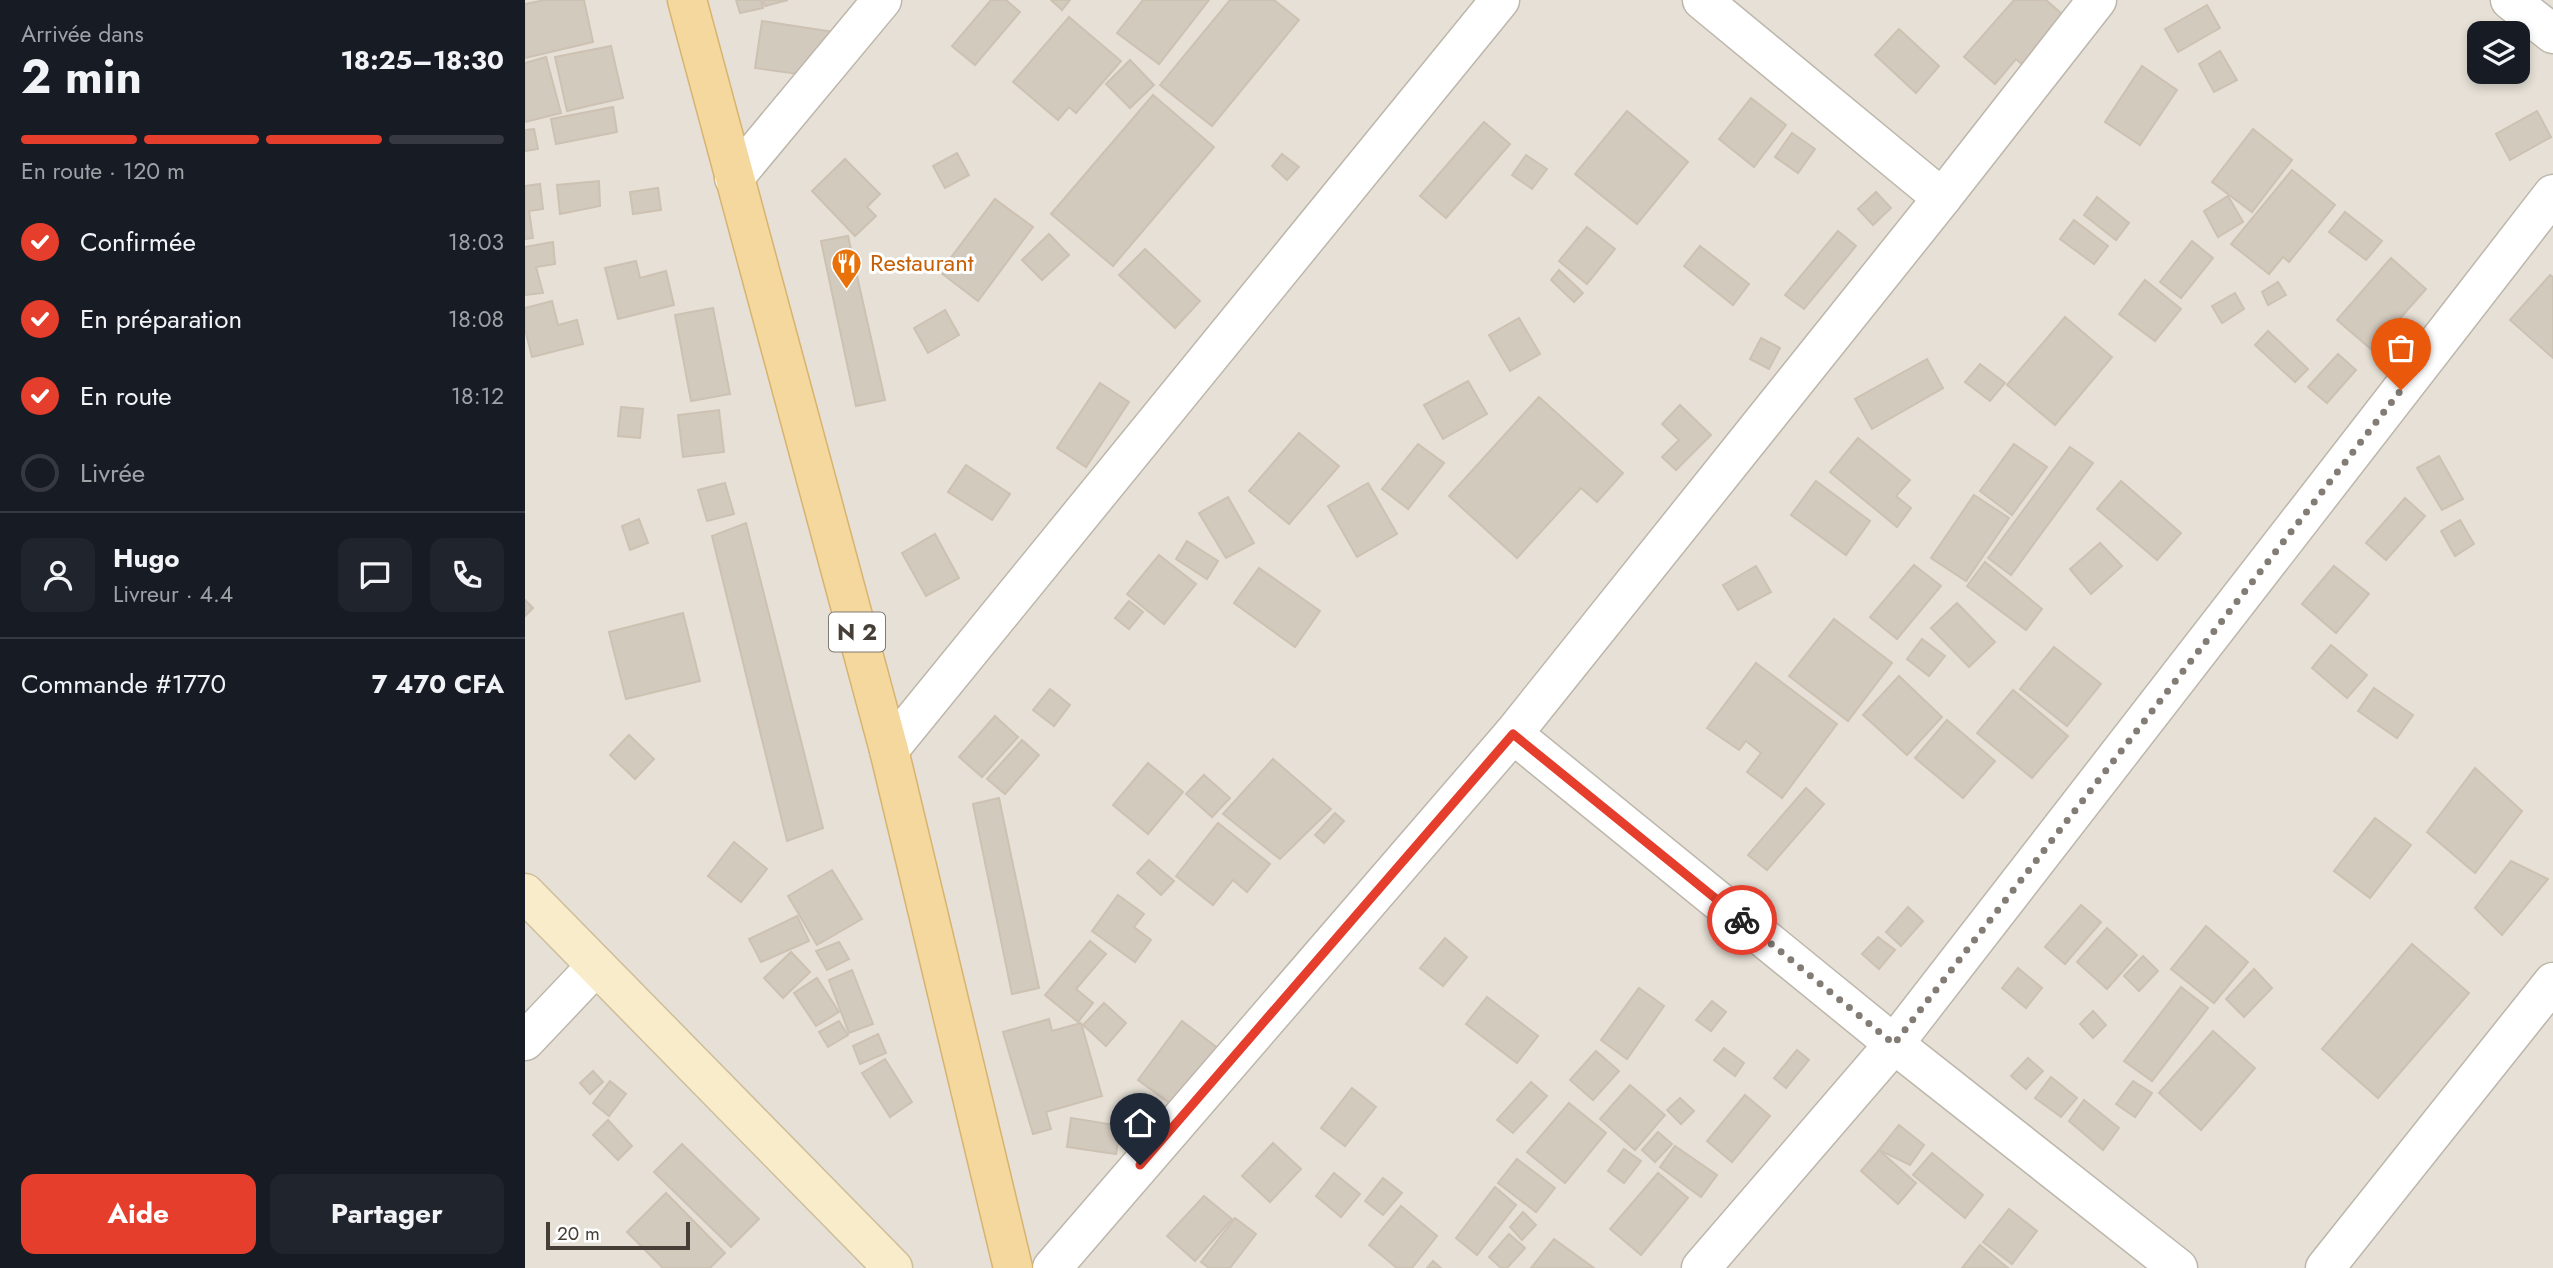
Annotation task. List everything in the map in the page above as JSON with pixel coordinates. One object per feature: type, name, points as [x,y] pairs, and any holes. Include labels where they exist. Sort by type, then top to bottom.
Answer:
[{"type":"main road","name":"N 2","points":[[687,0],[890,750],[1013,1268]]},
{"type":"street","points":[[734,178],[882,0]]},
{"type":"street","points":[[890,750],[1500,0]]},
{"type":"street","points":[[1702,0],[1942,198]]},
{"type":"street","points":[[1052,1268],[1513,734],[2097,0]]},
{"type":"street","points":[[2509,0],[2553,34]]},
{"type":"street","points":[[1701,1268],[1894,1044],[2553,194]]},
{"type":"street","points":[[1513,734],[1894,1044],[2178,1268]]},
{"type":"street","points":[[525,892],[893,1268]]},
{"type":"street","points":[[525,1041],[596,965]]},
{"type":"street","points":[[2325,1268],[2553,982]]},
{"type":"shaded area","points":[[525,0],[2553,0],[2553,1268],[525,1268]]},
{"type":"building","points":[[545,0],[584,0],[593,42],[525,58],[525,4]]},
{"type":"building","points":[[736,0],[761,0],[763,8],[740,13]]},
{"type":"building","points":[[763,0],[788,0],[765,6]]},
{"type":"building","points":[[991,0],[1006,0],[1020,12],[975,65],[952,46]]},
{"type":"building","points":[[1051,0],[1070,0],[1062,10]]},
{"type":"building","points":[[1143,0],[1209,0],[1159,64],[1117,33]]},
{"type":"building","points":[[1230,0],[1274,0],[1299,20],[1212,126],[1160,85]]},
{"type":"building","points":[[2014,0],[2046,0],[2069,20],[2026,68],[2016,59],[1995,84],[1964,57]]},
{"type":"building","points":[[2207,5],[2220,28],[2178,52],[2165,29]]},
{"type":"building","points":[[1069,17],[1121,61],[1076,113],[1069,107],[1058,120],[1013,82]]},
{"type":"building","points":[[762,21],[834,32],[805,75],[755,68]]},
{"type":"building","points":[[1899,29],[1939,66],[1916,93],[1875,55]]},
{"type":"building","points":[[611,46],[623,98],[567,111],[555,57]]},
{"type":"building","points":[[2220,51],[2237,80],[2214,92],[2199,64]]},
{"type":"building","points":[[546,57],[561,113],[525,122],[525,63]]},
{"type":"building","points":[[1130,60],[1154,85],[1130,108],[1106,84]]},
{"type":"building","points":[[2142,66],[2177,90],[2140,145],[2105,122]]},
{"type":"building","points":[[1153,95],[1214,147],[1113,266],[1051,214]]},
{"type":"building","points":[[1751,98],[1786,125],[1754,167],[1719,139]]},
{"type":"building","points":[[613,107],[617,132],[556,144],[551,119]]},
{"type":"building","points":[[1627,111],[1688,162],[1637,224],[1575,174]]},
{"type":"building","points":[[2537,111],[2551,137],[2510,160],[2496,134]]},
{"type":"building","points":[[1484,122],[1510,144],[1446,218],[1420,196]]},
{"type":"building","points":[[534,129],[538,149],[525,151],[525,130]]},
{"type":"building","points":[[2253,129],[2292,160],[2252,212],[2212,182]]},
{"type":"building","points":[[1792,133],[1815,149],[1798,173],[1775,157]]},
{"type":"building","points":[[957,153],[969,175],[945,188],[933,166]]},
{"type":"building","points":[[1282,154],[1299,167],[1287,180],[1272,166]]},
{"type":"building","points":[[1526,155],[1547,169],[1532,189],[1512,175]]},
{"type":"building","points":[[845,159],[880,194],[867,207],[876,216],[855,236],[812,191]]},
{"type":"building","points":[[2292,170],[2335,205],[2289,262],[2283,257],[2269,274],[2231,244]]},
{"type":"building","points":[[599,181],[600,206],[560,214],[557,185]]},
{"type":"building","points":[[540,184],[543,209],[529,211],[533,238],[525,239],[525,186]]},
{"type":"building","points":[[658,188],[661,210],[633,214],[630,192]]},
{"type":"building","points":[[1876,192],[1891,208],[1873,225],[1858,209]]},
{"type":"building","points":[[2228,196],[2243,222],[2218,237],[2204,211]]},
{"type":"building","points":[[2097,197],[2129,223],[2116,240],[2084,215]]},
{"type":"building","points":[[995,199],[1033,227],[978,301],[940,272]]},
{"type":"building","points":[[2345,212],[2382,241],[2366,260],[2329,232]]},
{"type":"building","points":[[2074,220],[2108,246],[2094,264],[2060,239]]},
{"type":"building","points":[[1587,227],[1615,249],[1587,284],[1559,261]]},
{"type":"building","points":[[1838,231],[1856,246],[1804,309],[1785,295]]},
{"type":"building","points":[[1049,234],[1069,255],[1042,280],[1022,260]]},
{"type":"building","points":[[848,236],[885,400],[856,406],[821,241]]},
{"type":"building","points":[[2192,241],[2213,258],[2181,298],[2160,282]]},
{"type":"building","points":[[553,242],[555,264],[536,267],[543,293],[525,295],[525,247]]},
{"type":"building","points":[[1700,246],[1749,284],[1733,305],[1684,266]]},
{"type":"building","points":[[1145,249],[1200,301],[1175,328],[1119,275]]},
{"type":"building","points":[[2391,258],[2426,289],[2372,350],[2337,320]]},
{"type":"building","points":[[636,261],[640,278],[666,271],[674,305],[618,319],[605,268]]},
{"type":"building","points":[[1559,270],[1583,293],[1574,302],[1551,280]]},
{"type":"building","points":[[2550,275],[2553,277],[2553,358],[2510,320]]},
{"type":"building","points":[[2145,280],[2181,309],[2155,341],[2119,314]]},
{"type":"building","points":[[2278,282],[2286,295],[2268,305],[2262,292]]},
{"type":"building","points":[[2235,293],[2244,309],[2222,323],[2212,306]]},
{"type":"building","points":[[552,301],[558,325],[577,320],[583,344],[532,357],[525,329],[525,308]]},
{"type":"building","points":[[713,308],[730,394],[691,401],[675,315]]},
{"type":"building","points":[[945,310],[959,335],[928,353],[914,328]]},
{"type":"building","points":[[2065,317],[2112,357],[2055,425],[2007,385]]},
{"type":"building","points":[[1519,318],[1540,354],[1510,371],[1489,335]]},
{"type":"building","points":[[2268,331],[2308,369],[2295,382],[2255,345]]},
{"type":"building","points":[[1761,338],[1780,348],[1769,369],[1750,359]]},
{"type":"building","points":[[2338,354],[2356,370],[2327,403],[2308,387]]},
{"type":"building","points":[[1927,359],[1943,388],[1872,429],[1855,399]]},
{"type":"building","points":[[1980,364],[2005,383],[1990,401],[1965,382]]},
{"type":"building","points":[[1468,381],[1487,414],[1443,439],[1424,405]]},
{"type":"building","points":[[1100,383],[1129,402],[1086,467],[1057,448]]},
{"type":"building","points":[[1539,397],[1623,473],[1597,502],[1581,488],[1517,558],[1449,496]]},
{"type":"building","points":[[1680,405],[1711,435],[1676,470],[1662,457],[1679,440],[1662,424]]},
{"type":"building","points":[[621,407],[643,409],[640,438],[618,436]]},
{"type":"building","points":[[719,410],[724,452],[683,457],[678,415]]},
{"type":"building","points":[[1299,433],[1339,466],[1289,524],[1249,491]]},
{"type":"building","points":[[1858,438],[1910,480],[1896,496],[1911,508],[1897,527],[1830,472]]},
{"type":"building","points":[[1418,444],[1444,463],[1408,509],[1382,489]]},
{"type":"building","points":[[2014,444],[2047,467],[2012,515],[1980,491]]},
{"type":"building","points":[[2070,447],[2093,463],[2011,575],[1988,558]]},
{"type":"building","points":[[2439,456],[2463,499],[2442,510],[2417,468]]},
{"type":"building","points":[[966,465],[1010,494],[992,520],[948,492]]},
{"type":"building","points":[[1816,481],[1870,521],[1846,555],[1791,515]]},
{"type":"building","points":[[2121,481],[2181,533],[2157,560],[2097,509]]},
{"type":"building","points":[[725,483],[734,514],[707,521],[698,490]]},
{"type":"building","points":[[1368,483],[1397,534],[1357,557],[1328,506]]},
{"type":"building","points":[[1974,495],[2009,518],[1966,581],[1931,558]]},
{"type":"building","points":[[1228,497],[1254,543],[1226,558],[1199,513]]},
{"type":"building","points":[[2405,498],[2425,516],[2386,560],[2366,543]]},
{"type":"building","points":[[639,519],[648,543],[630,550],[622,526]]},
{"type":"building","points":[[2460,520],[2474,544],[2455,556],[2441,531]]},
{"type":"building","points":[[746,523],[823,828],[787,841],[712,536]]},
{"type":"building","points":[[935,534],[959,578],[926,596],[902,553]]},
{"type":"building","points":[[1187,541],[1218,561],[1207,579],[1176,559]]},
{"type":"building","points":[[2100,543],[2122,566],[2091,594],[2070,569]]},
{"type":"building","points":[[1159,555],[1196,584],[1164,624],[1127,594]]},
{"type":"building","points":[[1985,562],[2042,609],[2026,630],[1967,586]]},
{"type":"building","points":[[1914,565],[1941,586],[1897,639],[1870,617]]},
{"type":"building","points":[[1756,566],[1771,592],[1738,610],[1723,585]]},
{"type":"building","points":[[2334,566],[2369,594],[2336,633],[2302,604]]},
{"type":"building","points":[[1259,568],[1320,611],[1295,647],[1234,603]]},
{"type":"building","points":[[525,600],[533,608],[525,616]]},
{"type":"building","points":[[1129,601],[1143,612],[1129,629],[1115,618]]},
{"type":"building","points":[[1957,603],[1995,642],[1969,667],[1931,628]]},
{"type":"building","points":[[683,613],[700,681],[626,699],[609,632]]},
{"type":"building","points":[[1834,619],[1892,663],[1848,721],[1789,676]]},
{"type":"building","points":[[1922,639],[1945,656],[1929,676],[1907,659]]},
{"type":"building","points":[[2331,645],[2367,675],[2347,698],[2312,668]]},
{"type":"building","points":[[2054,647],[2101,684],[2067,726],[2020,689]]},
{"type":"building","points":[[1756,663],[1837,724],[1782,798],[1747,772],[1761,753],[1746,741],[1739,750],[1707,728]]},
{"type":"building","points":[[1899,676],[1942,717],[1907,755],[1863,715]]},
{"type":"building","points":[[2374,688],[2413,715],[2397,738],[2358,711]]},
{"type":"building","points":[[1050,689],[1070,705],[1054,726],[1033,710]]},
{"type":"building","points":[[2013,690],[2068,736],[2032,778],[1977,733]]},
{"type":"building","points":[[995,716],[1018,737],[982,777],[959,757]]},
{"type":"building","points":[[1947,720],[1995,761],[1963,798],[1915,758]]},
{"type":"building","points":[[629,735],[654,759],[635,779],[610,755]]},
{"type":"building","points":[[1022,740],[1039,755],[1005,794],[987,779]]},
{"type":"building","points":[[1273,759],[1331,809],[1280,859],[1223,814]]},
{"type":"building","points":[[1148,763],[1183,792],[1148,834],[1113,805]]},
{"type":"building","points":[[2475,768],[2522,811],[2475,873],[2427,832]]},
{"type":"building","points":[[1204,775],[1230,798],[1212,817],[1186,794]]},
{"type":"building","points":[[1806,788],[1824,804],[1767,870],[1748,855]]},
{"type":"building","points":[[999,798],[1039,988],[1012,994],[973,804]]},
{"type":"building","points":[[1335,813],[1344,821],[1324,843],[1315,835]]},
{"type":"building","points":[[2375,818],[2411,845],[2370,898],[2334,871]]},
{"type":"building","points":[[1218,823],[1270,864],[1247,892],[1233,880],[1213,905],[1176,876]]},
{"type":"building","points":[[734,842],[767,869],[741,902],[708,876]]},
{"type":"building","points":[[1149,860],[1174,881],[1161,895],[1137,873]]},
{"type":"building","points":[[2511,861],[2548,879],[2502,935],[2475,908]]},
{"type":"building","points":[[832,870],[862,919],[817,945],[788,896]]},
{"type":"building","points":[[1118,895],[1144,914],[1134,927],[1151,940],[1135,962],[1092,931]]},
{"type":"building","points":[[2081,905],[2101,922],[2065,964],[2045,947]]},
{"type":"building","points":[[1908,907],[1923,921],[1901,946],[1886,932]]},
{"type":"building","points":[[797,916],[809,941],[761,962],[749,939]]},
{"type":"building","points":[[2206,926],[2248,962],[2214,1003],[2171,969]]},
{"type":"building","points":[[2107,928],[2137,955],[2107,989],[2077,962]]},
{"type":"building","points":[[1878,937],[1895,950],[1879,969],[1862,954]]},
{"type":"building","points":[[1445,938],[1467,957],[1443,986],[1420,968]]},
{"type":"building","points":[[1090,941],[1106,954],[1076,989],[1093,1003],[1078,1022],[1045,995]]},
{"type":"building","points":[[839,942],[849,959],[827,970],[816,951]]},
{"type":"building","points":[[2412,944],[2469,993],[2378,1098],[2322,1049]]},
{"type":"building","points":[[791,952],[810,972],[783,998],[764,978]]},
{"type":"building","points":[[2143,956],[2158,971],[2139,991],[2124,976]]},
{"type":"building","points":[[2018,968],[2042,988],[2026,1008],[2002,988]]},
{"type":"building","points":[[2254,969],[2272,988],[2244,1017],[2226,999]]},
{"type":"building","points":[[852,970],[873,1024],[849,1033],[829,980]]},
{"type":"building","points":[[817,978],[839,1012],[816,1026],[794,993]]},
{"type":"building","points":[[2181,987],[2208,1008],[2152,1081],[2124,1061]]},
{"type":"building","points":[[1639,988],[1664,1006],[1627,1059],[1601,1040]]},
{"type":"building","points":[[1487,997],[1538,1036],[1517,1063],[1466,1024]]},
{"type":"building","points":[[1712,1001],[1726,1012],[1711,1031],[1696,1020]]},
{"type":"building","points":[[1104,1003],[1126,1023],[1106,1046],[1083,1025]]},
{"type":"building","points":[[2093,1011],[2106,1025],[2093,1038],[2080,1024]]},
{"type":"building","points":[[1049,1019],[1052,1031],[1081,1023],[1102,1096],[1046,1112],[1051,1129],[1033,1134],[1003,1032]]},
{"type":"building","points":[[839,1021],[848,1035],[828,1047],[819,1032]]},
{"type":"building","points":[[1182,1021],[1219,1049],[1175,1107],[1138,1080]]},
{"type":"building","points":[[2213,1031],[2255,1068],[2201,1130],[2159,1093]]},
{"type":"building","points":[[878,1034],[886,1053],[860,1064],[853,1046]]},
{"type":"building","points":[[1724,1048],[1744,1063],[1735,1076],[1714,1060]]},
{"type":"building","points":[[1797,1050],[1809,1060],[1786,1088],[1774,1078]]},
{"type":"building","points":[[1596,1051],[1619,1071],[1593,1100],[1570,1080]]},
{"type":"building","points":[[2028,1058],[2043,1071],[2026,1089],[2011,1076]]},
{"type":"building","points":[[885,1059],[912,1102],[890,1117],[862,1073]]},
{"type":"building","points":[[593,1071],[603,1082],[590,1094],[580,1083]]},
{"type":"building","points":[[2051,1077],[2077,1098],[2061,1117],[2035,1098]]},
{"type":"building","points":[[610,1081],[626,1094],[609,1116],[593,1103]]},
{"type":"building","points":[[2133,1081],[2152,1093],[2135,1117],[2116,1104]]},
{"type":"building","points":[[1531,1082],[1547,1096],[1513,1133],[1497,1120]]},
{"type":"building","points":[[1630,1085],[1665,1115],[1635,1150],[1600,1119]]},
{"type":"building","points":[[1352,1088],[1376,1107],[1345,1146],[1321,1128]]},
{"type":"building","points":[[1745,1095],[1770,1116],[1732,1162],[1707,1141]]},
{"type":"building","points":[[1680,1098],[1694,1111],[1681,1124],[1667,1110]]},
{"type":"building","points":[[2084,1100],[2119,1128],[2103,1150],[2069,1121]]},
{"type":"building","points":[[1569,1103],[1606,1133],[1565,1183],[1527,1152]]},
{"type":"building","points":[[1071,1118],[1121,1126],[1116,1154],[1067,1147]]},
{"type":"building","points":[[608,1120],[632,1146],[618,1160],[593,1135]]},
{"type":"building","points":[[1899,1125],[1924,1145],[1910,1165],[1879,1150]]},
{"type":"building","points":[[1658,1132],[1672,1144],[1655,1162],[1642,1150]]},
{"type":"building","points":[[1273,1143],[1301,1169],[1270,1202],[1242,1176]]},
{"type":"building","points":[[682,1144],[759,1219],[731,1247],[654,1172]]},
{"type":"building","points":[[1675,1146],[1717,1175],[1701,1197],[1660,1167]]},
{"type":"building","points":[[1624,1149],[1641,1161],[1624,1183],[1608,1171]]},
{"type":"building","points":[[1879,1150],[1916,1183],[1898,1204],[1861,1171]]},
{"type":"building","points":[[1932,1153],[1983,1195],[1965,1218],[1913,1175]]},
{"type":"building","points":[[1517,1159],[1555,1188],[1536,1212],[1498,1183]]},
{"type":"building","points":[[1334,1173],[1360,1194],[1341,1217],[1316,1196]]},
{"type":"building","points":[[1658,1173],[1688,1198],[1641,1255],[1610,1229]]},
{"type":"building","points":[[1383,1178],[1402,1193],[1383,1215],[1365,1201]]},
{"type":"building","points":[[1495,1187],[1516,1205],[1477,1255],[1456,1238]]},
{"type":"building","points":[[666,1193],[725,1253],[710,1268],[663,1268],[627,1232]]},
{"type":"building","points":[[1204,1196],[1232,1219],[1195,1261],[1167,1236]]},
{"type":"building","points":[[1401,1206],[1437,1236],[1412,1268],[1397,1268],[1369,1245]]},
{"type":"building","points":[[2009,1209],[2037,1231],[2012,1264],[1983,1242]]},
{"type":"building","points":[[1523,1212],[1536,1225],[1522,1240],[1510,1227]]},
{"type":"building","points":[[1235,1218],[1256,1234],[1230,1268],[1209,1268],[1201,1262]]},
{"type":"building","points":[[1509,1234],[1525,1248],[1507,1268],[1501,1268],[1489,1257]]},
{"type":"building","points":[[1554,1239],[1594,1268],[1531,1268]]},
{"type":"building","points":[[1980,1245],[2008,1268],[1962,1268]]},
{"type":"building","points":[[1433,1261],[1440,1267],[1441,1268],[1427,1268]]},
{"type":"way so far","points":[[1742,920],[1894,1044],[2401,390]]},
{"type":"place","name":"Restaurant","points":[[847,290]]},
{"type":"route","points":[[1140,1165],[1513,734],[1742,920]]}]
